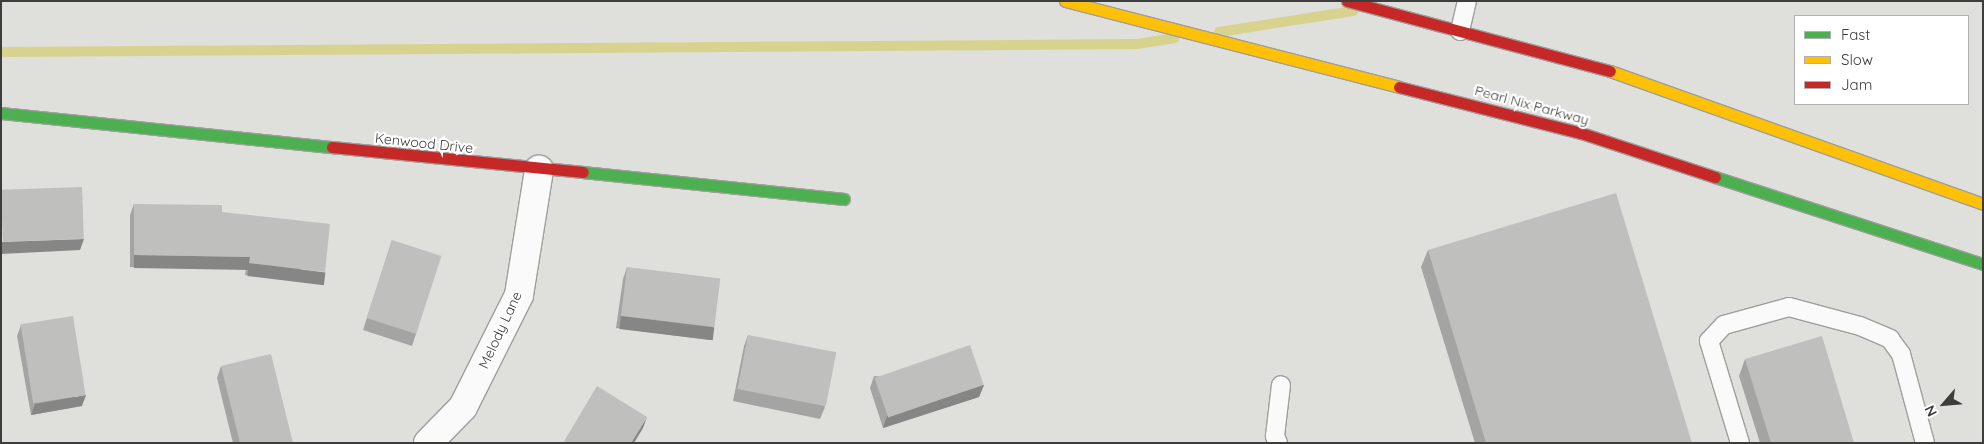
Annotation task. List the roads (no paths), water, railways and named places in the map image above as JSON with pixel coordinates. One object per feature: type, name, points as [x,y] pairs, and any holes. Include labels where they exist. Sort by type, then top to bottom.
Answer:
[{"type":"main road","name":"Pearl Nix Parkway","points":[[1066,1],[1581,133],[1983,264]]},
{"type":"main road","points":[[1347,1],[1627,75],[1983,204]]},
{"type":"main road","name":"Kenwood Drive","points":[[1,113],[539,170],[844,198]]},
{"type":"street","name":"Melody Lane","points":[[428,443],[463,407],[519,296],[539,170]]},
{"type":"lane","points":[[1460,31],[1467,1]]},
{"type":"lane","points":[[1740,443],[1709,341],[1724,325],[1789,307],[1860,326],[1890,339],[1901,354],[1925,443]]},
{"type":"lane","points":[[1278,443],[1275,436],[1281,385]]},
{"type":"waterway","points":[[1219,32],[1353,11]]},
{"type":"waterway","points":[[1,52],[1137,44],[1175,38]]}]
